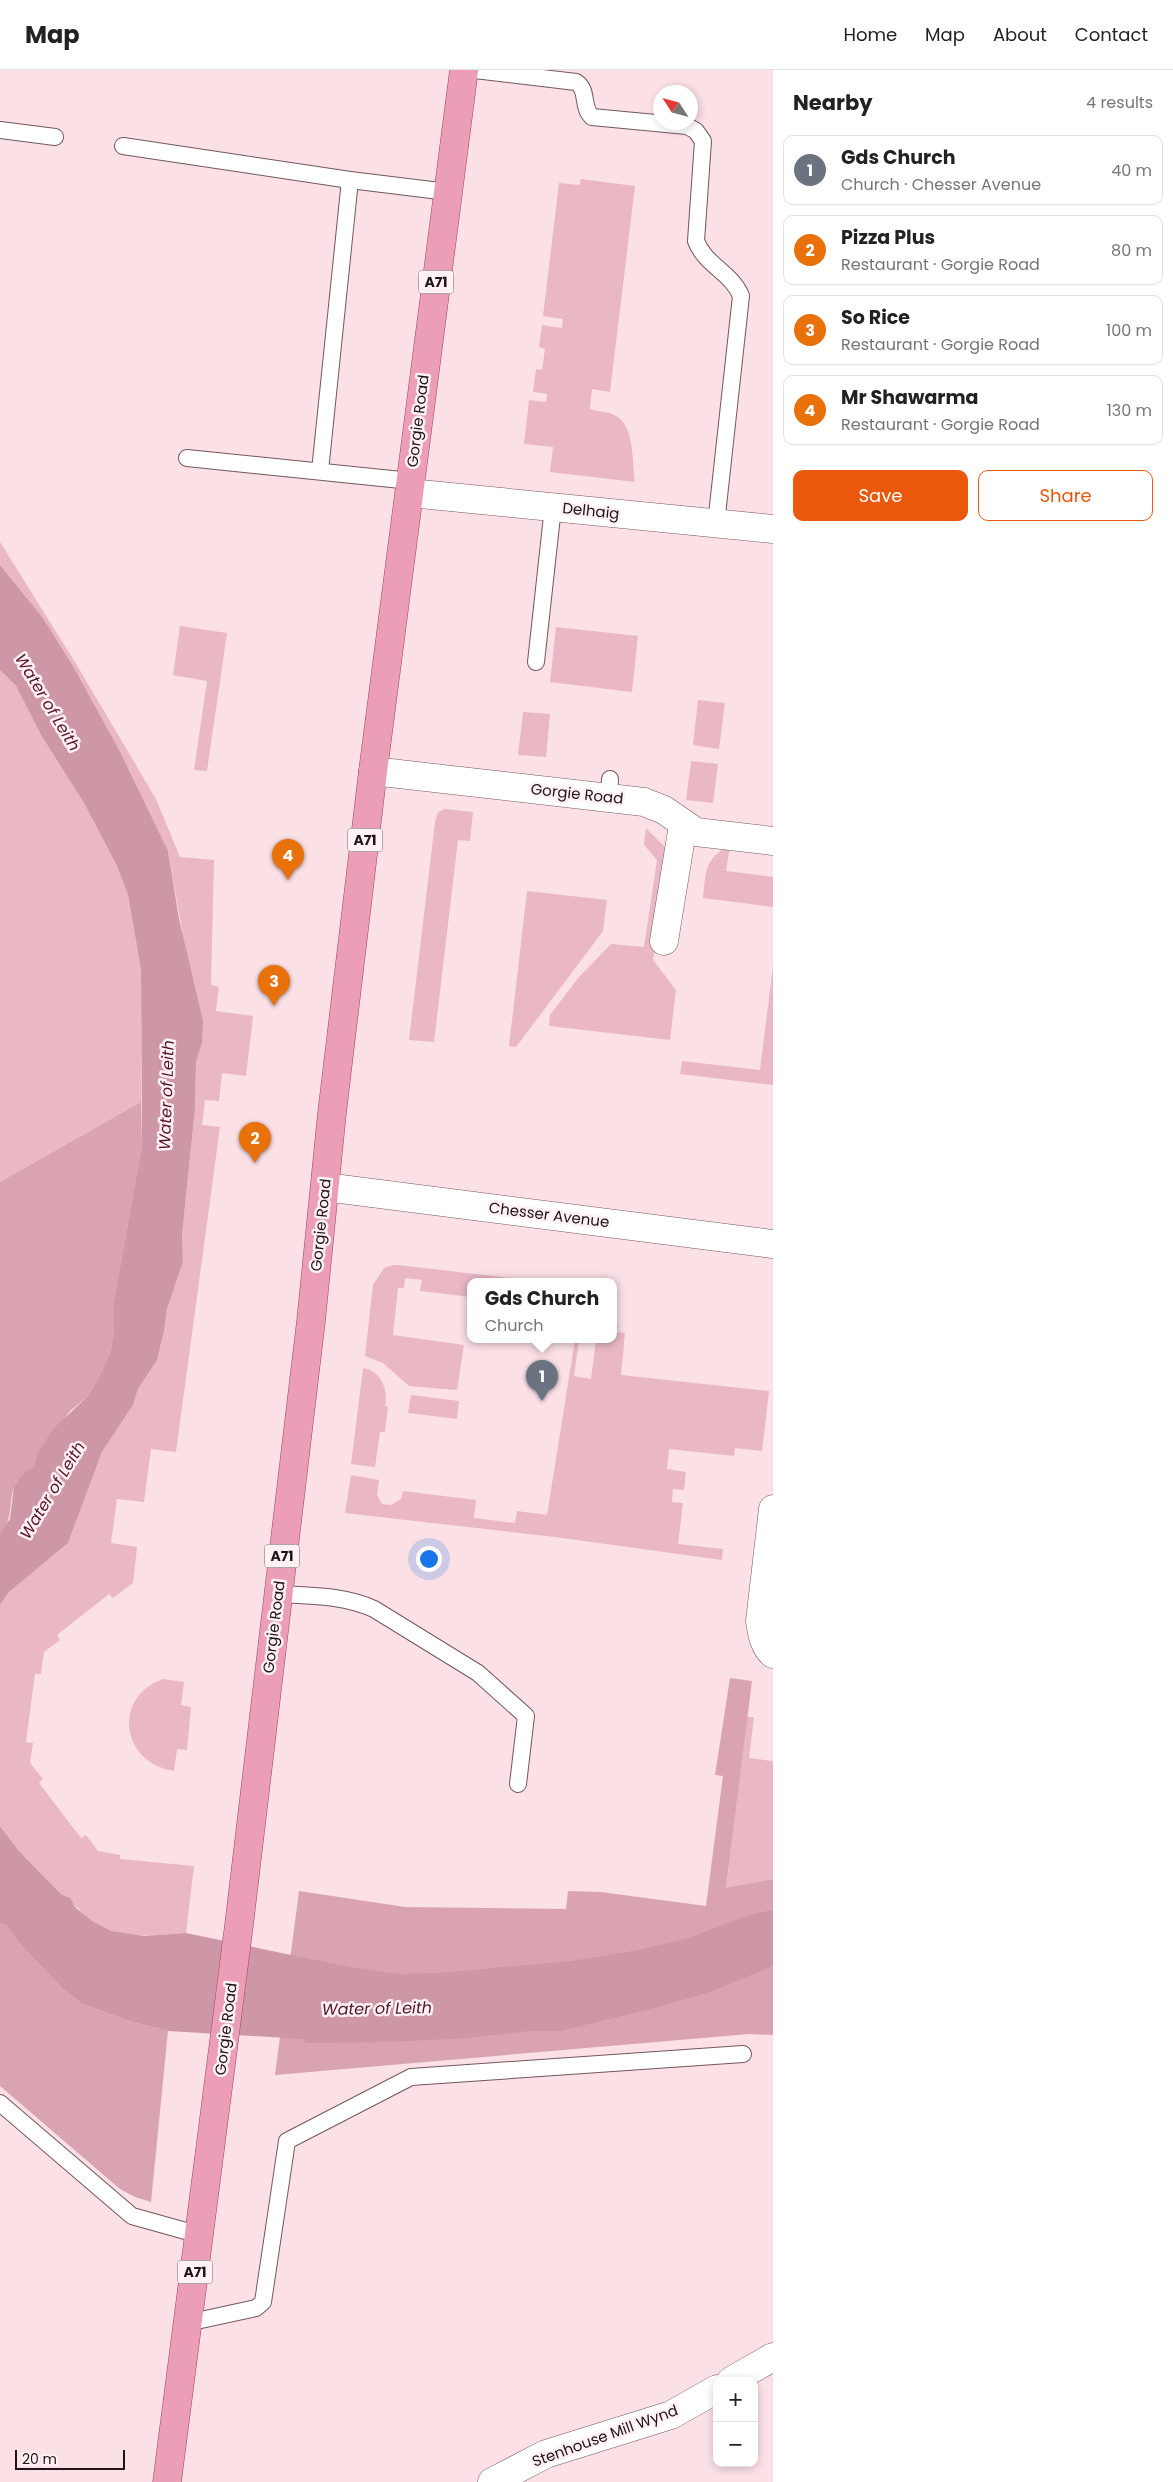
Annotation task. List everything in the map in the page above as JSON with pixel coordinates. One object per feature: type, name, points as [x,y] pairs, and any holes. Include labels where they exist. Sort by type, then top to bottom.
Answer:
[{"type":"main road","name":"Gorgie Road","points":[[167,2482],[239,1925],[373,771],[464,70]]},
{"type":"street","name":"Delhaig","points":[[410,487],[553,507],[773,529]]},
{"type":"street","name":"Gorgie Road","points":[[373,771],[609,788],[654,805],[696,832],[772,844]]},
{"type":"street","points":[[664,941],[683,824]]},
{"type":"street","name":"Chesser Avenue","points":[[325,1186],[773,1244]]},
{"type":"street","points":[[773,1509],[760,1621],[763,1638],[768,1649],[773,1654]]},
{"type":"street","points":[[738,2377],[773,2357]]},
{"type":"street","name":"Stenhouse Mill Wynd","points":[[492,2482],[546,2454],[671,2415],[713,2391]]},
{"type":"lane","points":[[475,70],[576,82],[584,90],[586,108],[592,117],[687,126],[696,131],[703,141],[696,241],[703,254],[736,285],[741,296],[716,524]]},
{"type":"lane","points":[[0,130],[55,137]]},
{"type":"lane","points":[[123,146],[350,180],[448,192]]},
{"type":"lane","points":[[320,472],[343,321],[350,180]]},
{"type":"lane","points":[[187,458],[320,472],[410,487]]},
{"type":"lane","points":[[536,662],[553,507]]},
{"type":"lane","points":[[278,1594],[333,1597],[360,1602],[374,1608],[478,1673],[526,1716],[518,1784]]},
{"type":"lane","points":[[188,2323],[256,2308],[263,2302],[287,2141],[411,2077],[743,2054]]},
{"type":"lane","points":[[0,2103],[132,2216],[200,2235]]},
{"type":"shaded area","points":[[581,179],[635,186],[610,392],[592,389],[590,409],[613,414],[627,428],[632,446],[635,482],[550,472],[553,447],[524,444],[529,400],[546,402],[547,394],[533,392],[536,369],[542,370],[545,349],[539,347],[542,325],[562,328],[563,319],[543,316],[559,183],[580,185]]},
{"type":"shaded area","points":[[0,542],[78,667],[156,799],[180,857],[214,860],[211,985],[219,987],[216,1011],[253,1016],[246,1076],[222,1073],[219,1101],[205,1100],[202,1125],[220,1127],[176,1452],[151,1449],[144,1502],[117,1499],[111,1543],[137,1547],[133,1583],[113,1598],[109,1594],[57,1635],[60,1640],[44,1652],[41,1674],[35,1674],[26,1742],[33,1743],[30,1763],[43,1779],[39,1783],[81,1838],[86,1835],[98,1851],[120,1855],[120,1859],[194,1866],[186,1933],[125,1934],[113,1932],[91,1921],[70,1900],[62,1895],[18,1850],[0,1826],[0,1605],[9,1592],[68,1543],[102,1452],[133,1405],[138,1389],[157,1360],[167,1309],[183,1262],[182,1235],[195,1109],[196,1062],[202,1043],[168,851],[73,666],[43,618],[0,565]]},
{"type":"shaded area","points":[[180,626],[227,633],[207,771],[194,770],[207,681],[173,675]]},
{"type":"shaded area","points":[[556,627],[638,636],[632,692],[550,682]]},
{"type":"shaded area","points":[[0,670],[16,686],[41,735],[84,803],[117,866],[128,895],[141,970],[141,1102],[0,1182]]},
{"type":"shaded area","points":[[698,700],[725,703],[719,749],[693,745]]},
{"type":"shaded area","points":[[523,712],[550,714],[546,757],[518,755]]},
{"type":"shaded area","points":[[691,761],[718,764],[713,803],[686,800]]},
{"type":"shaded area","points":[[445,809],[473,812],[470,841],[458,840],[434,1042],[409,1040],[435,822],[438,812]]},
{"type":"shaded area","points":[[646,828],[670,852],[653,960],[676,990],[670,1040],[549,1026],[550,1015],[579,977],[611,944],[644,947],[657,860],[644,845]]},
{"type":"shaded area","points":[[730,846],[726,871],[773,877],[773,907],[703,898],[706,873],[711,861],[721,850]]},
{"type":"shaded area","points":[[527,891],[607,900],[603,931],[516,1047],[509,1046]]},
{"type":"shaded area","points":[[773,966],[773,1085],[680,1074],[682,1061],[760,1070]]},
{"type":"shaded area","points":[[141,1102],[142,1145],[114,1300],[114,1332],[110,1353],[87,1397],[70,1411],[36,1456],[34,1467],[20,1478],[14,1487],[9,1517],[0,1533],[0,1182]]},
{"type":"shaded area","points":[[398,1265],[510,1278],[467,1278],[467,1297],[420,1291],[422,1280],[405,1278],[404,1288],[398,1288],[393,1335],[464,1345],[457,1390],[409,1386],[383,1363],[365,1356],[373,1285],[384,1268]]},
{"type":"shaded area","points":[[617,1332],[625,1333],[621,1375],[769,1391],[762,1451],[735,1448],[734,1456],[669,1449],[667,1469],[686,1472],[684,1490],[673,1489],[672,1502],[683,1503],[678,1544],[723,1549],[722,1560],[555,1537],[345,1513],[351,1475],[379,1480],[377,1495],[382,1504],[391,1505],[401,1499],[403,1491],[476,1500],[474,1518],[515,1523],[517,1511],[547,1515],[575,1343],[579,1343],[574,1376],[591,1379],[596,1343],[617,1343]]},
{"type":"shaded area","points":[[363,1368],[375,1373],[379,1377],[385,1388],[385,1406],[388,1407],[385,1432],[380,1432],[375,1467],[351,1464]]},
{"type":"shaded area","points":[[411,1395],[459,1401],[457,1419],[408,1413]]},
{"type":"shaded area","points":[[730,1678],[752,1681],[726,1888],[773,1879],[773,2035],[749,2034],[275,2075],[299,1891],[405,1907],[566,1909],[568,1891],[601,1892],[706,1906],[723,1776],[715,1775]]},
{"type":"shaded area","points":[[163,1679],[184,1682],[181,1705],[191,1707],[187,1750],[177,1749],[174,1771],[156,1766],[143,1756],[134,1743],[129,1729],[130,1714],[135,1700],[146,1688]]},
{"type":"shaded area","points":[[747,1717],[754,1717],[749,1758],[773,1761],[773,1879],[726,1889]]},
{"type":"shaded area","points":[[0,1923],[7,1926],[19,1943],[63,1989],[82,2004],[132,2022],[168,2031],[151,2202],[135,2197],[120,2189],[0,2086]]},
{"type":"water","name":"Water of Leith","points":[[0,565],[43,618],[73,666],[120,752],[168,851],[179,919],[203,1021],[202,1043],[196,1062],[195,1109],[182,1235],[183,1262],[167,1309],[157,1360],[138,1389],[133,1405],[102,1452],[68,1543],[9,1592],[0,1605],[0,1533],[10,1519],[14,1486],[23,1474],[34,1467],[36,1456],[53,1429],[87,1397],[110,1353],[114,1332],[114,1300],[142,1145],[141,970],[128,895],[117,866],[84,803],[41,735],[16,686],[0,670]]},
{"type":"water","name":"Water of Leith","points":[[0,1826],[18,1850],[62,1895],[70,1898],[76,1908],[92,1921],[111,1931],[144,1936],[186,1933],[349,1967],[398,1974],[438,1973],[571,1961],[638,1950],[689,1938],[749,1915],[773,1910],[773,1966],[707,1993],[560,2031],[530,2031],[466,2038],[388,2042],[305,2043],[305,2039],[168,2031],[132,2022],[82,2004],[63,1989],[19,1943],[7,1926],[0,1923]]},
{"type":"place","name":"Mr Shawarma","points":[[288,880]]},
{"type":"place","name":"So Rice","points":[[274,1006]]},
{"type":"place","name":"Pizza Plus","points":[[255,1163]]},
{"type":"place","name":"Gds Church","points":[[542,1401]]}]
